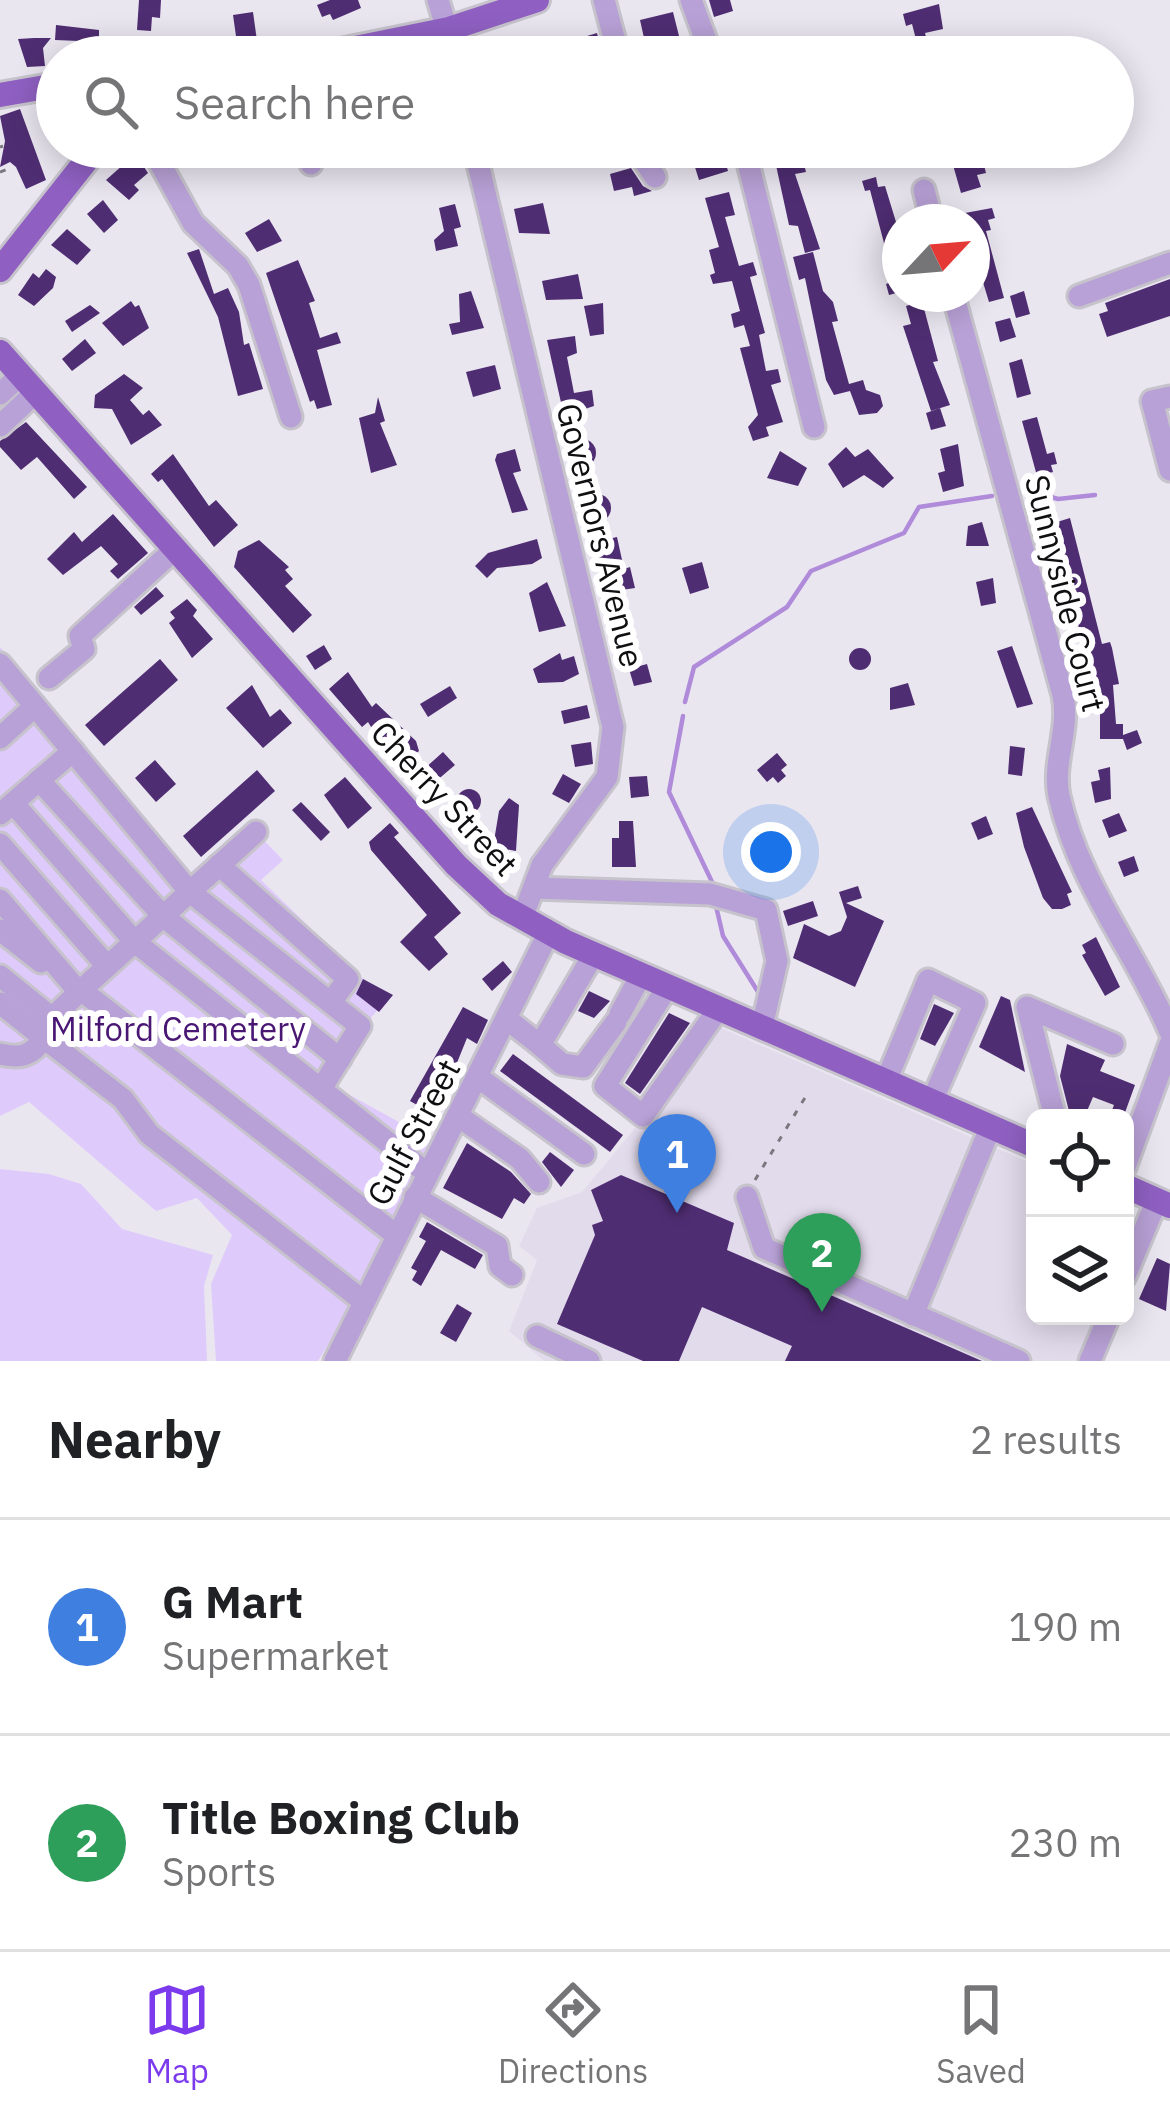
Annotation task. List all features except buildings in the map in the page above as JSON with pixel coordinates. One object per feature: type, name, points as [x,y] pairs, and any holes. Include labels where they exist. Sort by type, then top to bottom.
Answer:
[{"type":"main road","points":[[411,36],[537,0]]},
{"type":"main road","points":[[0,95],[36,89]]},
{"type":"main road","points":[[0,270],[80,168]]},
{"type":"main road","name":"Cherry Street","points":[[0,352],[456,865],[522,918],[640,975],[1026,1142]]},
{"type":"main road","points":[[1134,1190],[1163,1203]]},
{"type":"street","points":[[438,0],[451,36]]},
{"type":"street","points":[[604,0],[613,36]]},
{"type":"street","points":[[691,0],[704,36]]},
{"type":"street","points":[[163,168],[193,223],[238,266],[249,285],[291,418]]},
{"type":"street","name":"Governors Avenue","points":[[479,168],[614,727],[607,777],[542,866],[522,918]]},
{"type":"street","points":[[649,168],[655,177]]},
{"type":"street","points":[[749,168],[814,427]]},
{"type":"street","points":[[924,190],[928,204]]},
{"type":"street","points":[[1079,296],[1170,263]]},
{"type":"street","name":"Sunnyside Court","points":[[958,312],[1064,695],[1066,736],[1058,778],[1062,807],[1094,889],[1170,1032]]},
{"type":"street","points":[[0,394],[28,383]]},
{"type":"street","points":[[0,426],[28,383]]},
{"type":"street","points":[[1170,397],[1152,401],[1170,470]]},
{"type":"street","points":[[49,679],[84,649],[80,636],[176,548]]},
{"type":"street","points":[[4,677],[35,706],[190,892],[360,1026],[321,1089]]},
{"type":"street","points":[[0,738],[35,706]]},
{"type":"street","points":[[73,751],[6,809],[135,941],[419,1166]]},
{"type":"street","points":[[39,780],[163,916],[340,1059]]},
{"type":"street","points":[[0,1054],[16,1058],[35,1051],[80,991],[256,832]]},
{"type":"street","points":[[0,844],[107,966]]},
{"type":"street","points":[[219,866],[348,979],[331,1001]]},
{"type":"street","points":[[534,887],[710,894],[766,910],[777,961],[762,1027]]},
{"type":"street","points":[[0,900],[80,991]]},
{"type":"street","points":[[0,930],[396,1235]]},
{"type":"street","name":"Gulf Street","points":[[334,1361],[548,934]]},
{"type":"street","points":[[540,1046],[594,954]]},
{"type":"street","points":[[508,1020],[562,1064],[583,1067],[618,1018],[640,975]]},
{"type":"street","points":[[0,976],[123,1099],[149,1134],[358,1297]]},
{"type":"street","points":[[886,1081],[928,980],[975,1003],[932,1101]]},
{"type":"street","points":[[668,986],[605,1086],[643,1116],[719,1008]]},
{"type":"street","points":[[0,1003],[48,1028]]},
{"type":"street","points":[[1053,1109],[1027,1006],[1113,1044]]},
{"type":"street","points":[[1134,1142],[1170,1044]]},
{"type":"street","points":[[479,1078],[584,1154]]},
{"type":"street","points":[[458,1116],[520,1159],[539,1182]]},
{"type":"street","points":[[520,1159],[546,1126]]},
{"type":"street","points":[[913,1315],[991,1126]]},
{"type":"street","points":[[415,1197],[497,1246],[500,1266],[512,1275]]},
{"type":"street","points":[[747,1197],[764,1248],[1019,1361]]},
{"type":"street","points":[[1134,1259],[1163,1203]]},
{"type":"street","points":[[1090,1361],[1104,1325]]},
{"type":"street","points":[[537,1336],[589,1361]]},
{"type":"path","points":[[0,172],[13,167]]},
{"type":"path","points":[[747,1197],[806,1096]]},
{"type":"shaded area","points":[[719,1027],[1026,1161],[1026,1325],[1094,1325],[1080,1361],[544,1361],[509,1331],[537,1260],[519,1246],[537,1208],[582,1192]]},
{"type":"green space","name":"Milford Cemetery","points":[[0,647],[190,873],[247,823],[283,860],[261,880],[385,1000],[323,1080],[431,1140],[358,1297],[318,1361],[216,1361],[211,1284],[232,1235],[197,1198],[156,1211],[29,1102],[0,1116]]},
{"type":"green space","points":[[0,1169],[49,1174],[81,1184],[122,1229],[213,1255],[204,1286],[207,1361],[0,1361]]},
{"type":"waterway","points":[[1023,489],[1058,499],[1095,495]]},
{"type":"waterway","points":[[685,702],[694,667],[787,607],[811,571],[904,533],[919,507],[992,496]]},
{"type":"waterway","points":[[683,716],[669,792],[713,884]]},
{"type":"waterway","points":[[716,906],[723,936],[760,995]]},
{"type":"place","name":"G Mart","points":[[677,1213]]},
{"type":"place","name":"Title Boxing Club","points":[[822,1312]]}]
